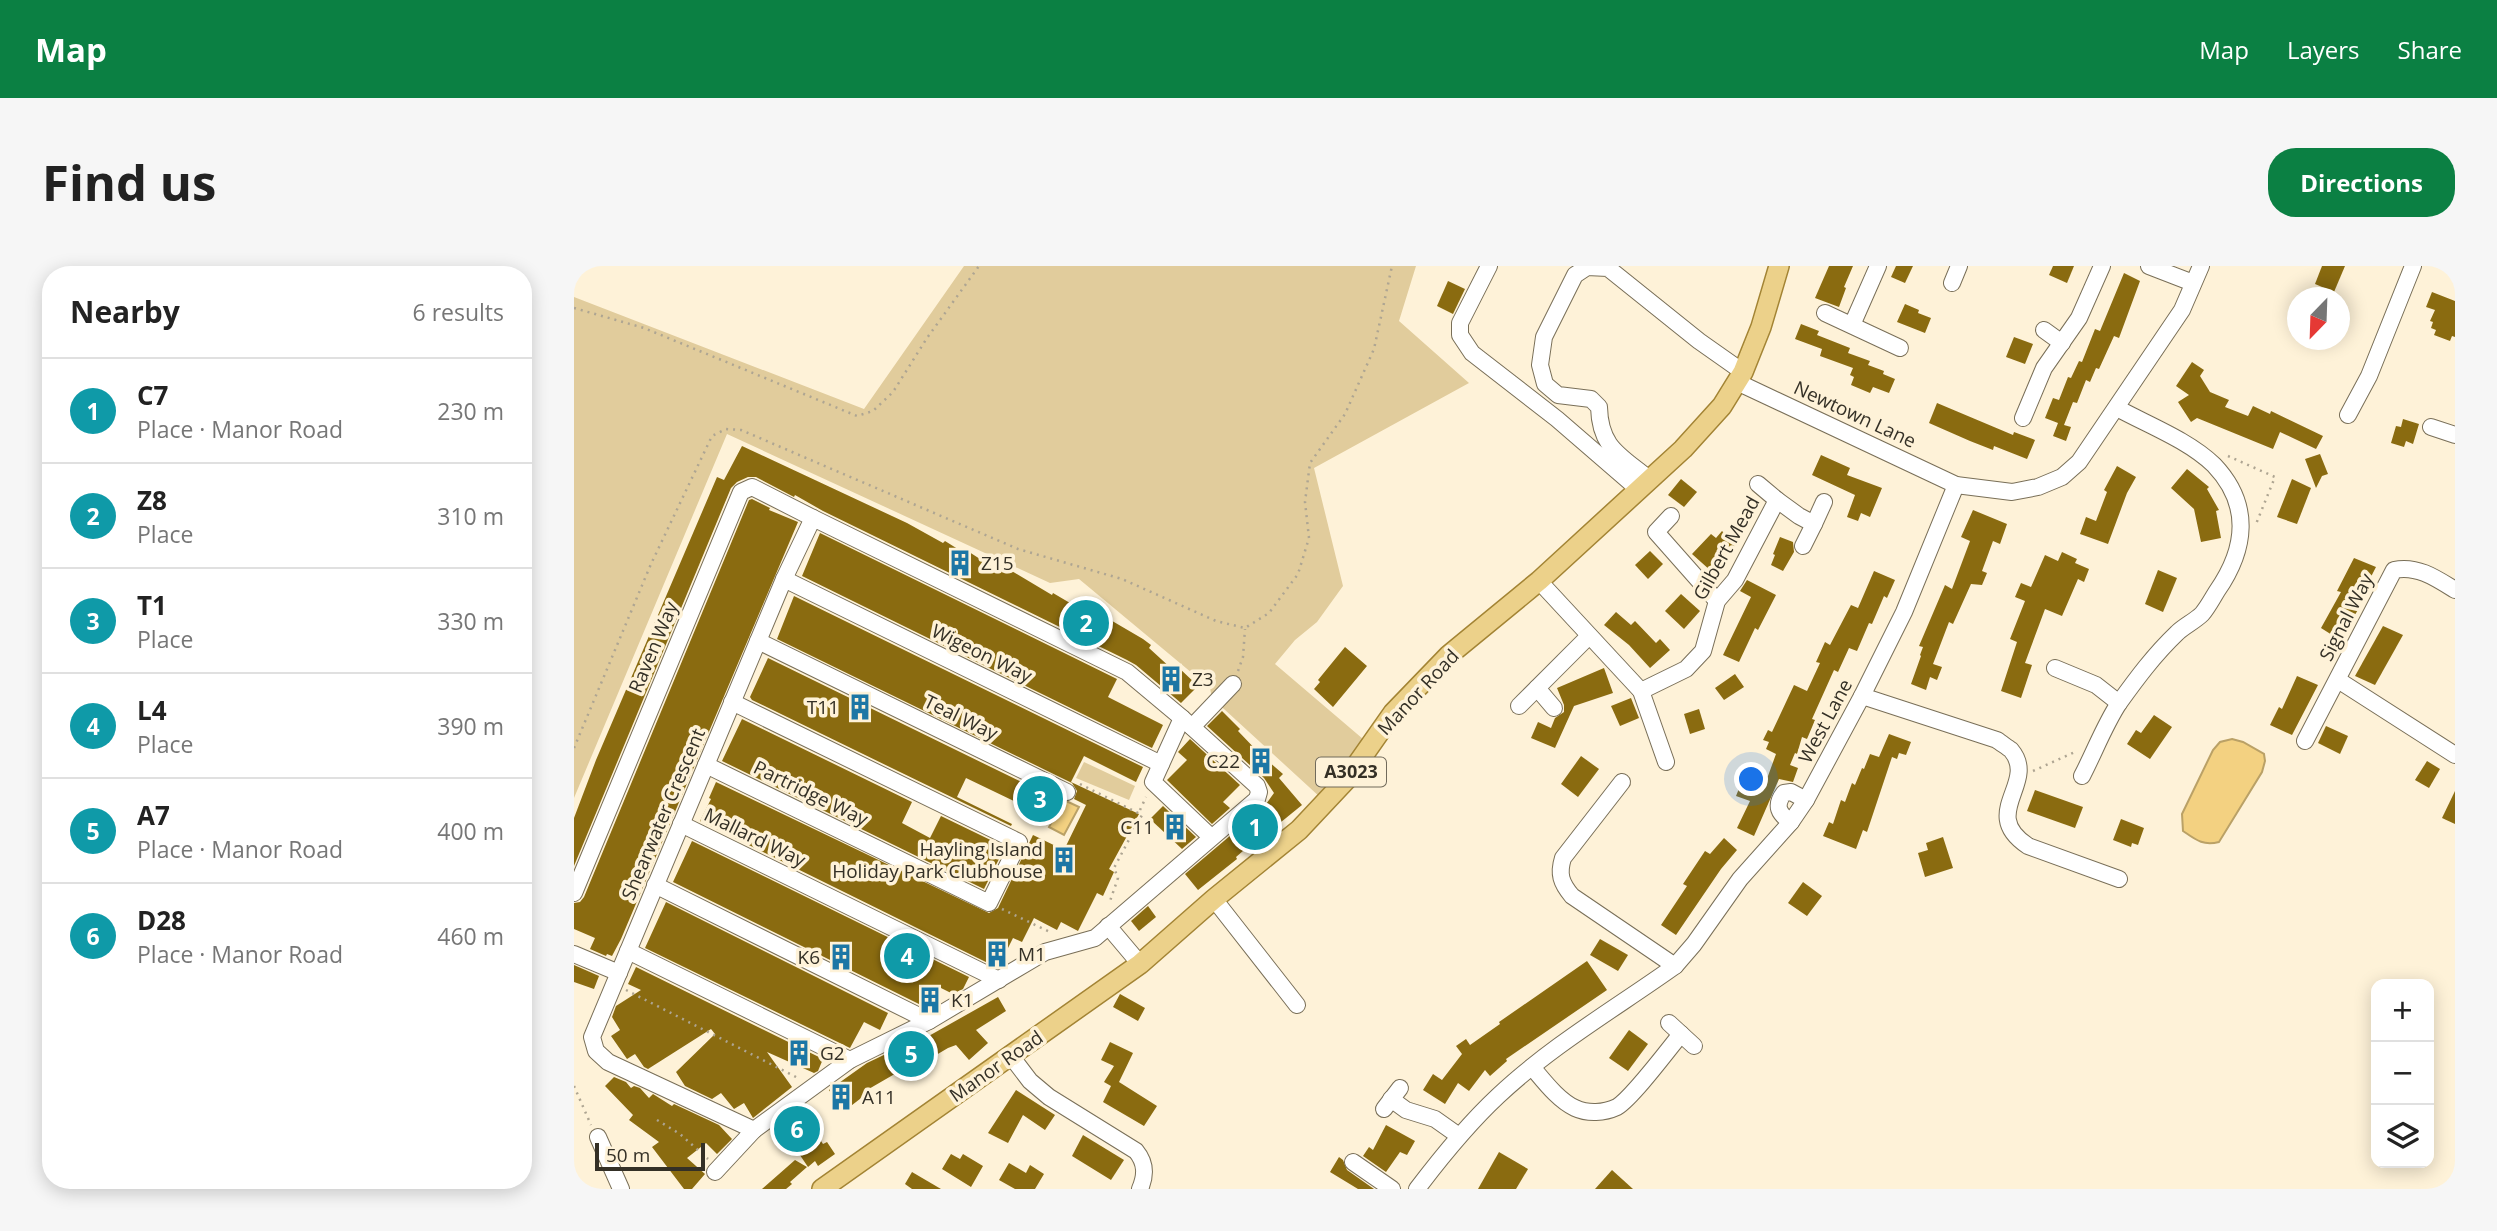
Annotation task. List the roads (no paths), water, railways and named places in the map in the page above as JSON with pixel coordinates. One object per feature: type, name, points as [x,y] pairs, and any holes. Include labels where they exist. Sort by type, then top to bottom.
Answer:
[{"type":"main road","name":"Manor Road","points":[[822,1189],[1140,964],[1214,899],[1299,831],[1346,780],[1393,713],[1449,655],[1539,581],[1683,449],[1722,406],[1740,377],[1761,327],[1779,266]]},
{"type":"street","points":[[1489,266],[1460,323],[1460,335],[1472,354],[1644,484]]},
{"type":"street","points":[[1852,325],[1878,266]]},
{"type":"street","points":[[1952,283],[1959,266]]},
{"type":"street","points":[[2023,418],[2044,368],[2079,318],[2102,266]]},
{"type":"street","points":[[2149,266],[2193,283]]},
{"type":"street","points":[[1956,485],[2012,492],[2038,487],[2062,477],[2079,462],[2182,310],[2201,266]]},
{"type":"street","points":[[2348,415],[2369,376],[2413,266]]},
{"type":"street","name":"Newtown Lane","points":[[1644,484],[1608,444],[1600,427],[1599,407],[1591,399],[1558,396],[1545,384],[1540,365],[1544,337],[1575,275],[1587,267],[1608,268],[1740,377],[1956,485]]},
{"type":"street","points":[[1825,313],[1900,348]]},
{"type":"street","points":[[2045,330],[2062,343]]},
{"type":"street","points":[[2082,776],[2105,725],[2119,703],[2148,662],[2180,630],[2202,614],[2227,577],[2240,547],[2241,521],[2233,491],[2213,465],[2187,446],[2117,408]]},
{"type":"street","points":[[2431,427],[2455,435]]},
{"type":"street","name":"Gilbert Mead","points":[[1642,691],[1686,669],[1703,651],[1717,601],[1735,580],[1777,500],[1758,484]]},
{"type":"street","name":"West Lane","points":[[1417,1189],[1459,1136],[1532,1067],[1675,965],[1694,944],[1740,878],[1791,822],[1806,800],[1862,696],[1904,610],[1956,485]]},
{"type":"street","name":"Raven Way","points":[[574,893],[741,492],[752,487],[813,518]]},
{"type":"street","points":[[1777,500],[1814,524]]},
{"type":"street","points":[[1803,546],[1825,502]]},
{"type":"street","points":[[1671,516],[1656,532],[1717,601]]},
{"type":"street","points":[[717,1170],[754,1130],[850,1060],[929,1021],[1045,953],[1095,938],[1256,799],[1259,792],[1257,786],[1187,722],[1127,672],[813,518]]},
{"type":"street","name":"Shearwater Crescent","points":[[754,1130],[608,1062],[596,1051],[592,1037],[784,579],[813,518]]},
{"type":"street","name":"Signal Way","points":[[2305,741],[2394,570],[2408,567],[2455,590]]},
{"type":"street","name":"Wigeon Way","points":[[784,579],[1161,764]]},
{"type":"street","points":[[1539,581],[1642,691],[1666,762]]},
{"type":"street","points":[[1518,706],[1589,636]]},
{"type":"street","name":"Teal Way","points":[[758,641],[1067,792]]},
{"type":"street","points":[[2055,668],[2096,685],[2119,703]]},
{"type":"street","points":[[2338,680],[2455,755]]},
{"type":"street","points":[[1211,837],[1153,782],[1187,722],[1233,684]]},
{"type":"street","points":[[1537,688],[1554,708]]},
{"type":"street","points":[[1862,696],[1997,740],[2011,751],[2018,774],[2007,812],[2007,824],[2015,837],[2028,846],[2119,878]]},
{"type":"street","name":"Partridge Way","points":[[706,765],[989,902],[1018,842],[732,702]]},
{"type":"street","points":[[1622,782],[1563,858],[1559,869],[1563,885],[1572,896],[1675,965]]},
{"type":"street","points":[[1791,822],[1780,815],[1778,808],[1781,797],[1784,793],[1791,792],[1806,800]]},
{"type":"street","name":"Mallard Way","points":[[681,824],[999,980]]},
{"type":"street","points":[[655,886],[929,1021]]},
{"type":"street","points":[[1214,899],[1297,1005]]},
{"type":"street","points":[[1108,926],[1140,964]]},
{"type":"street","points":[[628,951],[850,1060]]},
{"type":"street","points":[[574,954],[616,978]]},
{"type":"street","points":[[1532,1067],[1559,1097],[1574,1108],[1603,1112],[1618,1106],[1629,1096],[1675,1028],[1694,1046]]},
{"type":"street","points":[[1011,1056],[1030,1081],[1049,1097],[1136,1151],[1142,1158],[1145,1169],[1140,1189]]},
{"type":"street","points":[[1392,1099],[1406,1110],[1435,1119],[1459,1136]]},
{"type":"street","points":[[598,1137],[621,1189]]},
{"type":"street","points":[[1353,1163],[1392,1189]]},
{"type":"place","name":"Z15","points":[[960,563]]},
{"type":"place","name":"Z8","points":[[1086,623]]},
{"type":"place","name":"Z3","points":[[1171,679]]},
{"type":"place","name":"T11","points":[[860,707]]},
{"type":"place","name":"C22","points":[[1261,761]]},
{"type":"place","name":"T1","points":[[1040,799]]},
{"type":"place","name":"C11","points":[[1175,827]]},
{"type":"place","name":"C7","points":[[1255,827]]},
{"type":"place","name":"Hayling Island Holiday Park Clubhouse","points":[[1064,860]]},
{"type":"place","name":"M1","points":[[997,954]]},
{"type":"place","name":"L4","points":[[907,956]]},
{"type":"place","name":"K6","points":[[841,957]]},
{"type":"place","name":"K1","points":[[930,1000]]},
{"type":"place","name":"G2","points":[[799,1053]]},
{"type":"place","name":"A7","points":[[911,1054]]},
{"type":"place","name":"A11","points":[[841,1097]]},
{"type":"place","name":"D28","points":[[797,1129]]}]
